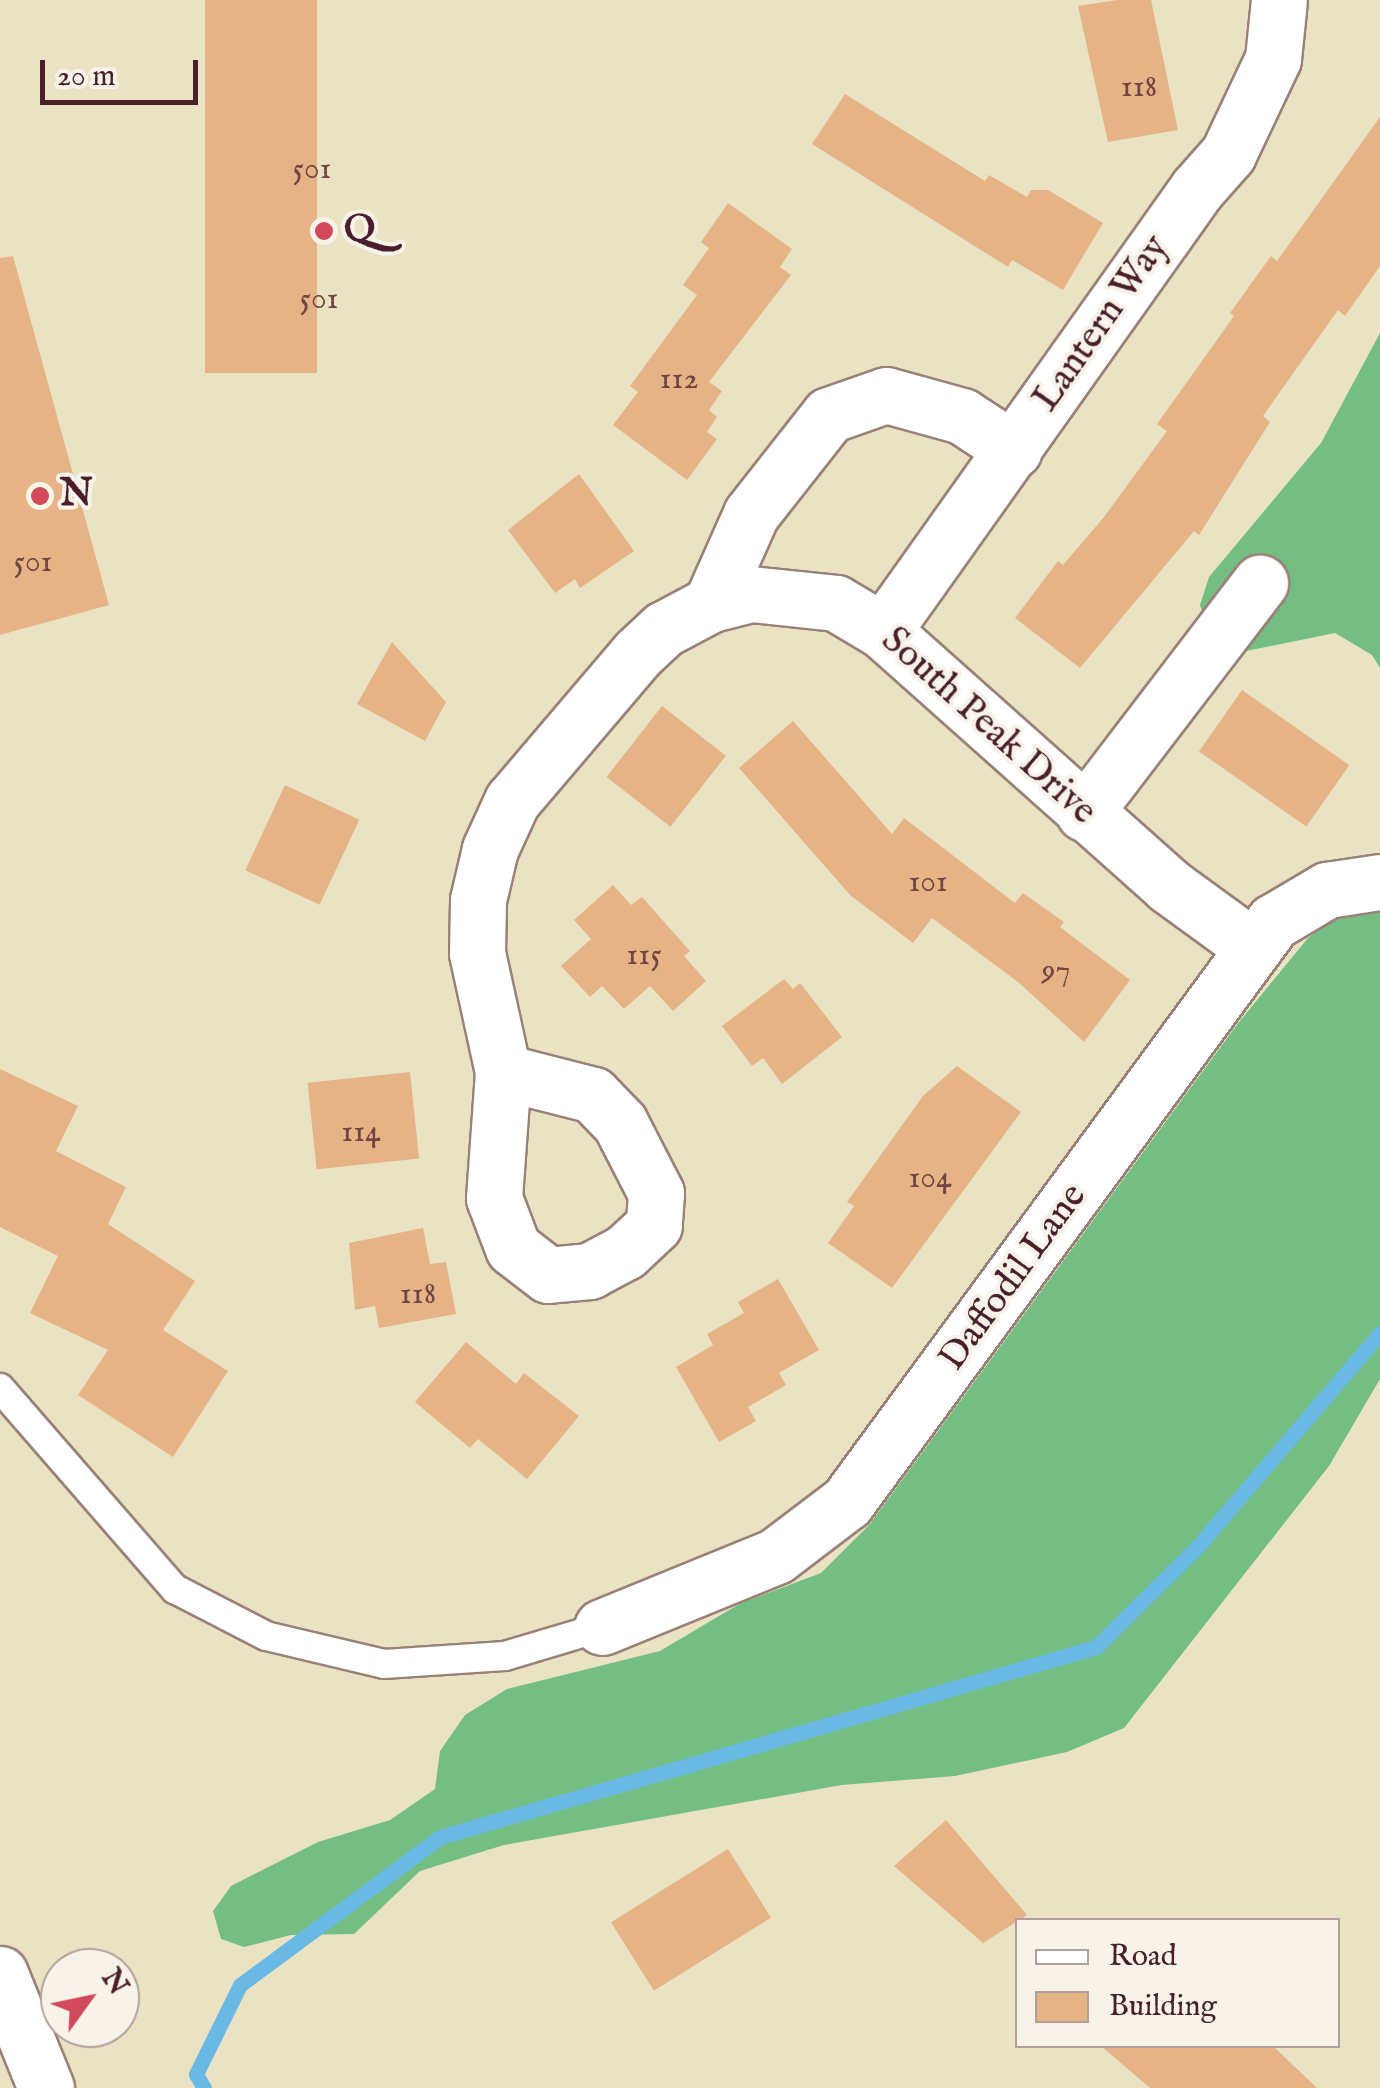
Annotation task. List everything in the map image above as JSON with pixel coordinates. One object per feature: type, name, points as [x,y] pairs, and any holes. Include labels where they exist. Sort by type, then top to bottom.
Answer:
[{"type":"main road","name":"Lantern Way","points":[[883,631],[1228,154],[1272,60],[1279,0]]},
{"type":"main road","points":[[711,604],[751,514],[829,415],[886,395],[962,416],[1014,450]]},
{"type":"main road","points":[[1084,813],[1260,583]]},
{"type":"main road","name":"South Peak Drive","points":[[503,1072],[476,953],[490,849],[512,801],[664,629],[711,604],[751,594],[792,595],[836,603],[883,631],[1084,813],[1254,948]]},
{"type":"main road","name":"Daffodil Lane","points":[[602,1627],[776,1556],[846,1502],[1254,948],[1297,904],[1326,890],[1380,882]]},
{"type":"main road","points":[[0,1974],[46,2088]]},
{"type":"lane","points":[[0,1388],[175,1589],[266,1636],[384,1664],[505,1656],[602,1627]]},
{"type":"green space","points":[[1380,333],[1380,668],[1372,655],[1335,633],[1236,653],[1208,631],[1200,605],[1209,577],[1321,443]]},
{"type":"green space","points":[[1380,884],[1380,1379],[1329,1466],[1124,1728],[1067,1752],[955,1776],[842,1785],[504,1845],[420,1871],[354,1934],[291,1935],[244,1947],[221,1939],[213,1911],[231,1886],[318,1842],[390,1820],[435,1789],[440,1751],[465,1715],[507,1689],[660,1651],[741,1603],[821,1573],[869,1525],[1239,1022],[1308,938]]},
{"type":"building","points":[[205,0],[317,0],[317,373],[205,373]]},
{"type":"building","points":[[1151,0],[1178,130],[1108,142],[1078,6]]},
{"type":"building","points":[[845,94],[985,181],[989,175],[1027,197],[1031,190],[1048,190],[1103,223],[1063,290],[1012,260],[1008,267],[812,144]]},
{"type":"building","points":[[1380,117],[1380,266],[1345,316],[1338,310],[1263,416],[1270,422],[1199,535],[1194,531],[1080,668],[1015,618],[1058,561],[1063,565],[1104,517],[1167,431],[1157,424],[1234,316],[1230,313],[1271,256],[1277,261]]},
{"type":"building","points":[[728,203],[792,249],[780,267],[791,275],[709,382],[722,391],[709,410],[717,417],[707,432],[717,439],[687,480],[613,425],[638,392],[630,386],[697,295],[683,285],[709,248],[701,242]]},
{"type":"building","name":"N","points":[[13,256],[109,605],[0,635],[0,258]]},
{"type":"building","points":[[579,474],[634,551],[580,588],[575,579],[555,593],[508,530]]},
{"type":"building","points":[[392,642],[446,702],[425,741],[357,704]]},
{"type":"building","points":[[1242,690],[1349,765],[1306,827],[1199,751]]},
{"type":"building","points":[[662,706],[726,756],[670,827],[607,777]]},
{"type":"building","points":[[793,721],[892,834],[904,818],[1015,903],[1023,893],[1064,922],[1060,927],[1130,980],[1084,1042],[1018,982],[932,918],[913,943],[850,895],[739,768]]},
{"type":"building","points":[[285,785],[359,820],[320,905],[245,870]]},
{"type":"building","points":[[613,885],[631,905],[642,897],[690,951],[684,956],[706,981],[673,1011],[650,986],[624,1009],[602,986],[590,997],[561,966],[591,939],[574,920]]},
{"type":"building","points":[[784,979],[793,989],[800,983],[842,1037],[782,1084],[763,1058],[752,1066],[722,1026]]},
{"type":"building","points":[[957,1066],[1021,1112],[892,1288],[828,1243],[854,1206],[847,1202],[923,1096]]},
{"type":"building","points":[[0,1069],[78,1106],[56,1151],[126,1187],[108,1224],[195,1281],[163,1330],[228,1371],[173,1457],[78,1395],[108,1350],[30,1313],[58,1256],[0,1227]]},
{"type":"building","points":[[410,1072],[419,1159],[317,1169],[308,1083]]},
{"type":"building","points":[[423,1228],[430,1264],[446,1262],[456,1314],[379,1328],[375,1306],[355,1310],[349,1243]]},
{"type":"building","points":[[778,1279],[819,1350],[779,1373],[786,1385],[748,1407],[756,1421],[719,1442],[676,1367],[713,1345],[707,1334],[744,1313],[738,1302]]},
{"type":"building","points":[[466,1342],[516,1384],[524,1373],[579,1416],[527,1479],[478,1439],[470,1448],[415,1402]]},
{"type":"building","points":[[946,1820],[1027,1915],[1015,1918],[1015,1923],[983,1943],[894,1866]]},
{"type":"building","points":[[728,1849],[771,1918],[654,1991],[611,1922]]},
{"type":"building","points":[[1103,2048],[1275,2048],[1317,2088],[1150,2088]]},
{"type":"waterway","points":[[204,2088],[196,2074],[240,1985],[440,1837],[1096,1647],[1198,1546],[1380,1333]]},
{"type":"place","name":"Q","points":[[324,231]]},
{"type":"place","name":"N","points":[[40,496]]}]
